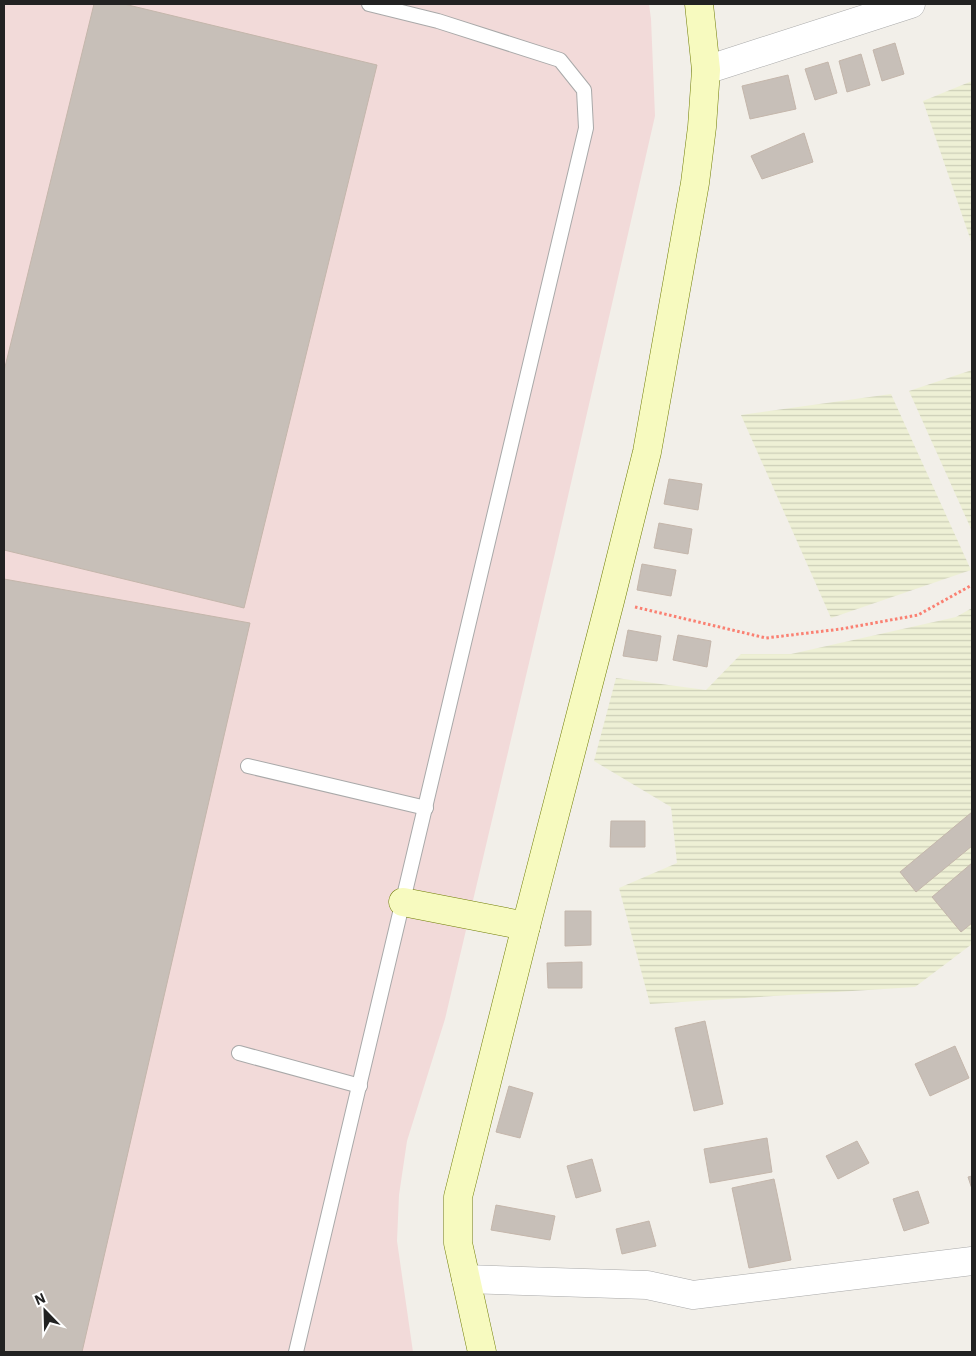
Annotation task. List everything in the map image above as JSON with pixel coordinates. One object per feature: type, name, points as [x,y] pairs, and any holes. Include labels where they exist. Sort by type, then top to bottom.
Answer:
[{"type":"street","points":[[482,1352],[458,1243],[458,1197],[647,452],[695,183],[702,127],[706,70],[698,4]]},
{"type":"street","points":[[706,70],[899,6]]},
{"type":"street","points":[[403,902],[526,926]]},
{"type":"street","points":[[466,1279],[647,1285],[693,1295],[972,1261]]},
{"type":"lane","points":[[296,1352],[586,128],[584,90],[560,60],[438,21],[378,5]]},
{"type":"lane","points":[[248,766],[426,808]]},
{"type":"lane","points":[[239,1053],[360,1086]]},
{"type":"path","points":[[610,601],[766,638],[841,629],[918,615],[972,585]]},
{"type":"shaded area","points":[[4,4],[649,4],[655,116],[555,553],[445,1019],[407,1141],[399,1195],[397,1241],[413,1352],[4,1352]]},
{"type":"green space","points":[[972,81],[972,244],[923,101]]},
{"type":"green space","points":[[972,370],[972,531],[909,391]]},
{"type":"green space","points":[[891,394],[971,570],[831,618],[741,415]]},
{"type":"green space","points":[[972,608],[972,944],[915,987],[650,1004],[619,888],[677,863],[671,807],[594,761],[616,678],[706,690],[741,654],[791,654],[956,617]]},
{"type":"building","points":[[94,4],[124,4],[377,65],[244,608],[4,550],[4,371]]},
{"type":"building","points":[[895,43],[904,74],[882,81],[873,50]]},
{"type":"building","points":[[861,54],[870,85],[847,92],[839,61]]},
{"type":"building","points":[[828,62],[837,93],[815,100],[805,69]]},
{"type":"building","points":[[788,75],[796,109],[750,119],[742,86]]},
{"type":"building","points":[[804,133],[813,162],[762,179],[751,156]]},
{"type":"building","points":[[669,479],[702,484],[698,510],[664,504]]},
{"type":"building","points":[[659,523],[692,529],[688,554],[654,548]]},
{"type":"building","points":[[642,564],[676,570],[671,596],[637,590]]},
{"type":"building","points":[[4,579],[250,623],[82,1352],[4,1352]]},
{"type":"building","points":[[628,630],[661,636],[657,661],[623,656]]},
{"type":"building","points":[[678,635],[711,641],[707,667],[673,660]]},
{"type":"building","points":[[972,812],[972,846],[916,892],[900,872]]},
{"type":"building","points":[[611,821],[645,821],[645,847],[610,847]]},
{"type":"building","points":[[972,863],[972,923],[961,932],[932,897]]},
{"type":"building","points":[[565,911],[591,911],[591,945],[565,946]]},
{"type":"building","points":[[582,962],[582,988],[548,988],[547,963]]},
{"type":"building","points":[[705,1021],[723,1104],[694,1111],[675,1028]]},
{"type":"building","points":[[955,1046],[969,1078],[930,1096],[915,1064]]},
{"type":"building","points":[[509,1086],[533,1093],[520,1138],[496,1132]]},
{"type":"building","points":[[767,1138],[772,1172],[710,1183],[704,1149]]},
{"type":"building","points":[[857,1141],[869,1163],[838,1179],[826,1156]]},
{"type":"building","points":[[592,1159],[601,1191],[576,1198],[567,1166]]},
{"type":"building","points":[[972,1176],[972,1189],[968,1177]]},
{"type":"building","points":[[774,1179],[791,1260],[749,1268],[732,1188]]},
{"type":"building","points":[[918,1191],[929,1223],[904,1231],[893,1199]]},
{"type":"building","points":[[496,1205],[555,1216],[550,1240],[491,1230]]},
{"type":"building","points":[[649,1221],[656,1246],[622,1254],[616,1229]]}]
